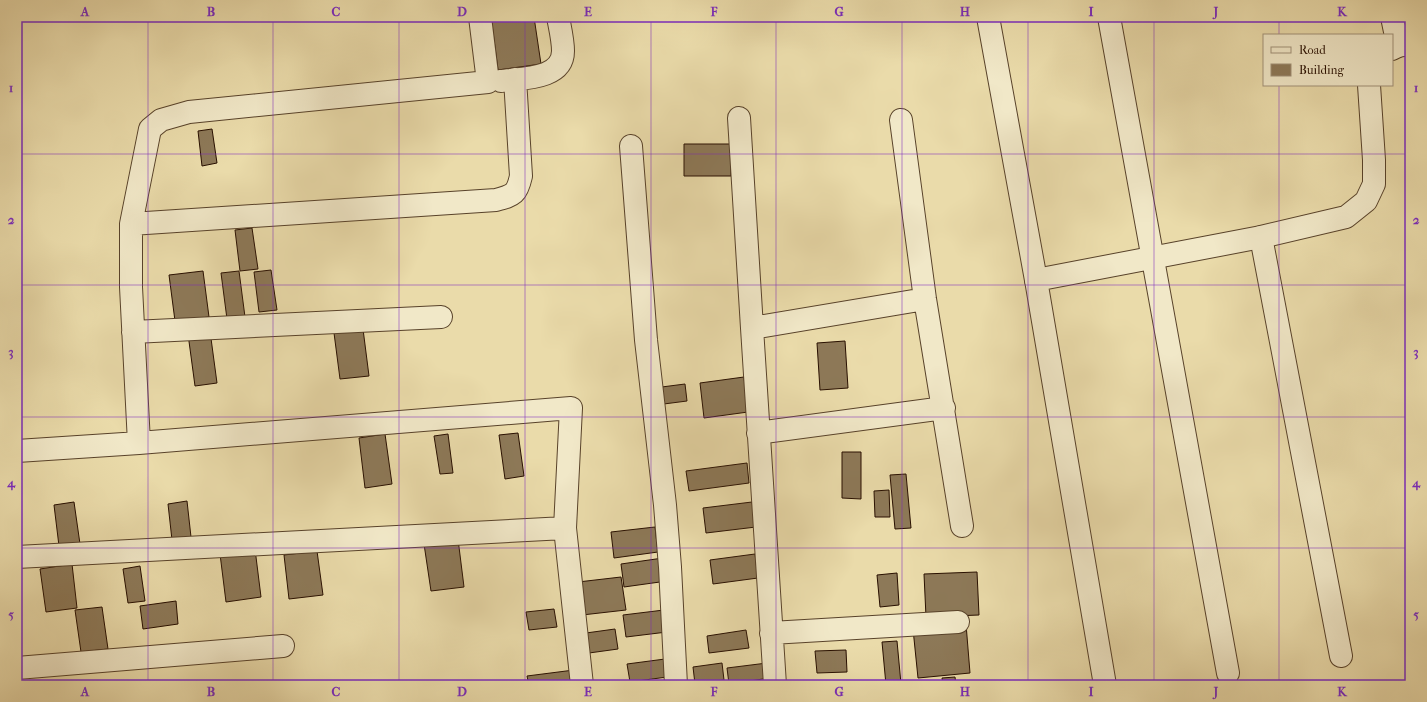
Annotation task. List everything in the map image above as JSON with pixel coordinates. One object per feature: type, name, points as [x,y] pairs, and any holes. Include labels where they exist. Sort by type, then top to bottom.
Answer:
[{"type":"street","points":[[480,17],[488,82]]},
{"type":"street","points":[[139,443],[131,287],[131,224],[150,129],[161,120],[189,112],[538,76],[550,72],[558,66],[564,53],[558,17]]},
{"type":"street","points":[[988,17],[1036,280],[1105,685]]},
{"type":"street","points":[[1109,17],[1228,673]]},
{"type":"street","points":[[1392,17],[1400,46]]},
{"type":"street","points":[[131,224],[496,200],[510,197],[518,189],[521,176],[515,79]]},
{"type":"street","points":[[1036,280],[1261,238],[1346,217],[1366,201],[1374,184],[1374,160],[1369,86]]},
{"type":"street","points":[[739,118],[775,685]]},
{"type":"street","points":[[901,120],[925,299],[944,408],[962,526]]},
{"type":"street","points":[[631,146],[646,340],[665,505],[670,567],[676,685]]},
{"type":"street","points":[[1261,238],[1341,656]]},
{"type":"street","points":[[752,328],[925,299]]},
{"type":"street","points":[[134,332],[441,317]]},
{"type":"street","points":[[17,451],[139,443],[571,408],[565,528],[582,685]]},
{"type":"street","points":[[758,433],[944,408]]},
{"type":"street","points":[[17,557],[565,528]]},
{"type":"street","points":[[771,633],[958,622]]},
{"type":"street","points":[[17,668],[283,646]]},
{"type":"building","points":[[491,17],[534,17],[541,64],[498,70]]},
{"type":"building","points":[[212,129],[217,163],[202,166],[198,131]]},
{"type":"building","points":[[684,144],[731,144],[731,176],[684,176]]},
{"type":"building","points":[[252,228],[258,269],[240,271],[235,230]]},
{"type":"building","points":[[271,270],[277,310],[259,312],[254,272]]},
{"type":"building","points":[[203,271],[209,317],[175,321],[169,275]]},
{"type":"building","points":[[239,271],[245,317],[227,319],[221,273]]},
{"type":"building","points":[[363,329],[369,376],[340,379],[334,333]]},
{"type":"building","points":[[210,331],[217,383],[195,386],[188,334]]},
{"type":"building","points":[[845,341],[848,388],[820,390],[817,343]]},
{"type":"building","points":[[744,377],[748,412],[704,418],[700,383]]},
{"type":"building","points":[[685,384],[687,401],[656,405],[654,388]]},
{"type":"building","points":[[518,433],[524,476],[505,479],[499,435]]},
{"type":"building","points":[[385,434],[392,484],[365,488],[359,438]]},
{"type":"building","points":[[448,434],[453,473],[440,474],[434,436]]},
{"type":"building","points":[[842,452],[861,452],[861,499],[842,498]]},
{"type":"building","points":[[747,463],[749,483],[689,491],[686,471]]},
{"type":"building","points":[[906,474],[911,528],[895,529],[890,475]]},
{"type":"building","points":[[889,490],[890,517],[875,517],[874,491]]},
{"type":"building","points":[[187,501],[191,537],[172,540],[168,504]]},
{"type":"building","points":[[74,502],[80,544],[59,546],[54,505]]},
{"type":"building","points":[[752,502],[756,527],[706,533],[703,508]]},
{"type":"building","points":[[655,527],[658,552],[614,558],[611,532]]},
{"type":"building","points":[[458,539],[464,587],[431,591],[424,544]]},
{"type":"building","points":[[255,549],[261,597],[226,602],[220,554]]},
{"type":"building","points":[[317,551],[323,595],[289,599],[284,555]]},
{"type":"building","points":[[755,554],[758,578],[713,584],[710,560]]},
{"type":"building","points":[[663,558],[667,581],[624,587],[621,564]]},
{"type":"building","points":[[72,564],[77,608],[46,612],[40,569]]},
{"type":"building","points":[[140,566],[145,601],[128,603],[123,569]]},
{"type":"building","points":[[977,572],[979,615],[926,617],[924,574]]},
{"type":"building","points":[[897,573],[899,605],[880,607],[877,575]]},
{"type":"building","points":[[621,577],[626,610],[582,615],[578,582]]},
{"type":"building","points":[[176,601],[178,624],[143,629],[140,606]]},
{"type":"building","points":[[102,607],[108,649],[81,652],[75,610]]},
{"type":"building","points":[[554,609],[557,627],[529,630],[526,612]]},
{"type":"building","points":[[664,610],[667,632],[626,637],[623,615]]},
{"type":"building","points":[[966,624],[970,673],[918,678],[913,629]]},
{"type":"building","points":[[615,629],[618,649],[589,653],[586,633]]},
{"type":"building","points":[[746,630],[749,648],[709,653],[707,636]]},
{"type":"building","points":[[897,641],[901,684],[886,685],[882,642]]},
{"type":"building","points":[[846,650],[847,672],[817,673],[815,651]]},
{"type":"building","points":[[665,659],[667,677],[630,682],[627,664]]},
{"type":"building","points":[[722,663],[724,680],[695,684],[693,667]]},
{"type":"building","points":[[767,663],[770,678],[729,684],[727,668]]},
{"type":"building","points":[[574,670],[576,685],[529,685],[527,676]]},
{"type":"building","points":[[955,677],[956,685],[943,685],[942,678]]}]
